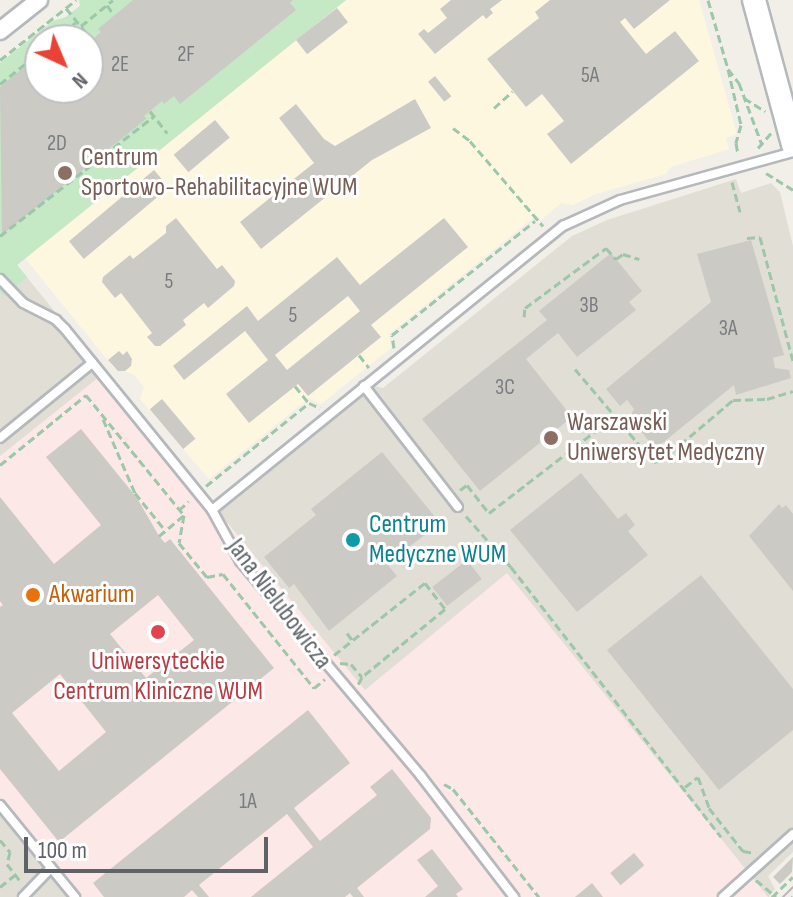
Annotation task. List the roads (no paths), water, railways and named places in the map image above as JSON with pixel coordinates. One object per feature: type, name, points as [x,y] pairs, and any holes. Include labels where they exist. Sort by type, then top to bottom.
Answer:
[{"type":"street","points":[[0,31],[39,0]]},
{"type":"street","points":[[754,0],[793,145]]},
{"type":"lane","points":[[212,510],[563,226],[620,200],[793,152]]},
{"type":"lane","name":"Jana Nielubowicza","points":[[0,279],[23,303],[56,320],[92,363],[212,510],[240,561],[421,776],[514,897]]},
{"type":"lane","points":[[0,438],[92,363]]},
{"type":"lane","points":[[364,386],[458,507]]},
{"type":"lane","points":[[0,805],[75,897]]},
{"type":"lane","points":[[723,897],[793,834]]},
{"type":"lane","points":[[25,893],[51,868]]},
{"type":"tram line","points":[[783,897],[793,887]]},
{"type":"place","name":"Centrum Sportowo-Rehabilitacyjne WUM","points":[[65,173]]},
{"type":"place","name":"Warszawski Uniwersytet Medyczny","points":[[551,438]]},
{"type":"place","name":"Centrum Medyczne WUM","points":[[353,540]]},
{"type":"place","name":"Akwarium","points":[[33,595]]},
{"type":"place","name":"Uniwersyteckie Centrum Kliniczne WUM","points":[[158,632]]}]
